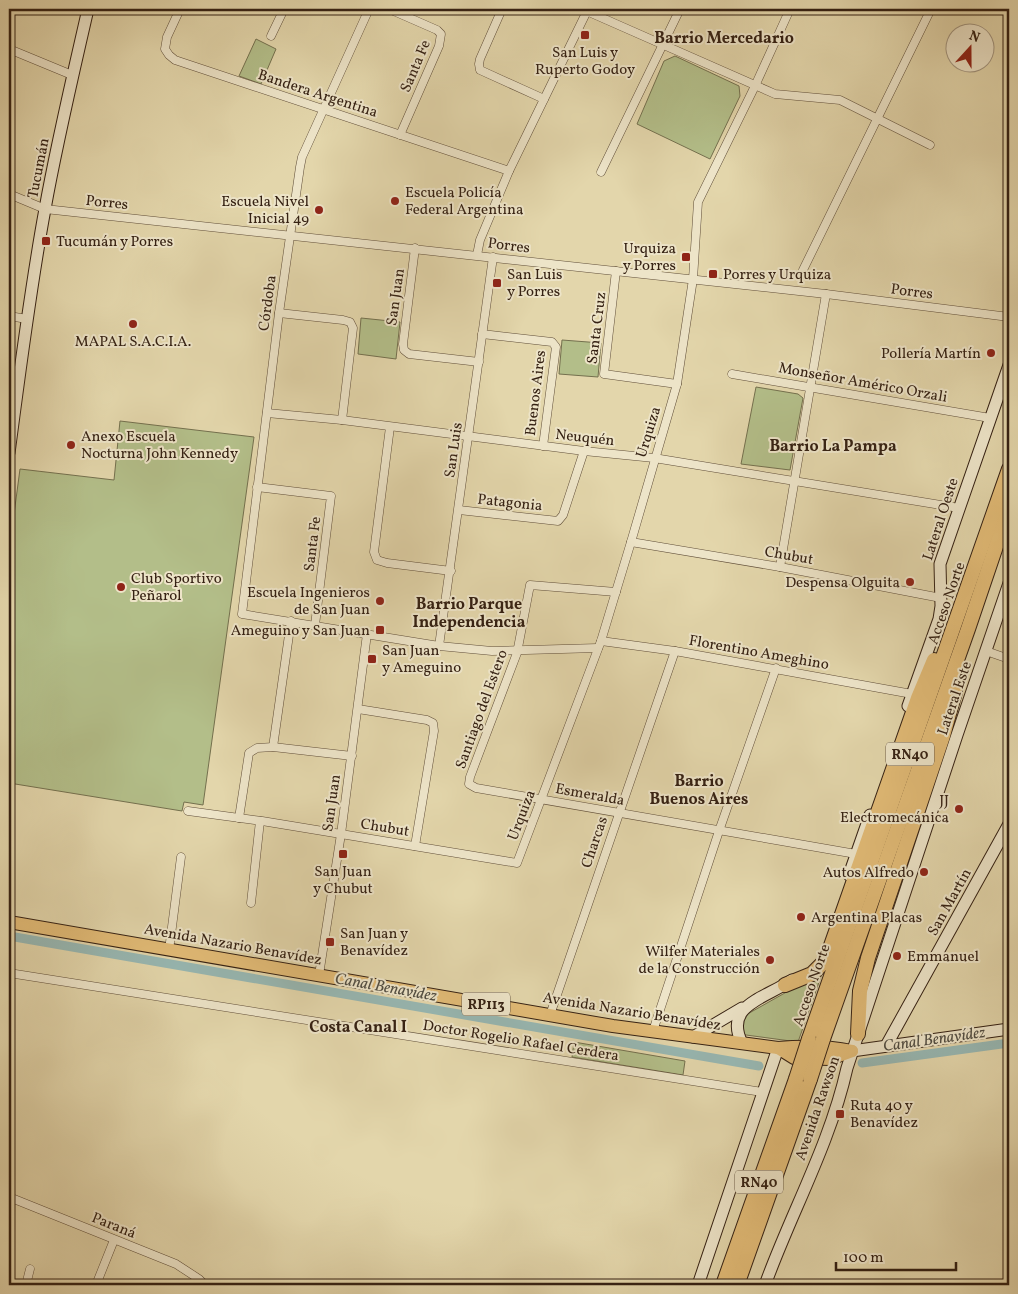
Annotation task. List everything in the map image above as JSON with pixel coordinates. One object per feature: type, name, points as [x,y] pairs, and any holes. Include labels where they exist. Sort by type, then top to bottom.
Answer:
[{"type":"highway","name":"Acceso Norte","points":[[737,1285],[816,1039],[1009,469]]},
{"type":"highway","name":"Acceso Norte","points":[[816,1039],[968,629],[1009,508]]},
{"type":"highway","points":[[785,984],[812,974],[826,960],[918,698],[971,580]]},
{"type":"highway","points":[[858,1034],[860,991],[868,958],[943,736],[968,629]]},
{"type":"highway","name":"Acceso Norte","points":[[723,1285],[803,1079]]},
{"type":"main road","name":"Avenida Nazario Benavídez","points":[[9,922],[653,1031],[778,1048],[797,1046],[833,1047],[852,1051]]},
{"type":"street","name":"Tucumán","points":[[9,453],[10,426],[45,209],[72,76],[88,9]]},
{"type":"street","name":"Bandera Argentina","points":[[180,9],[167,38],[165,49],[175,60],[509,171]]},
{"type":"street","points":[[271,36],[284,9]]},
{"type":"street","name":"Córdoba","points":[[242,614],[279,313],[302,157],[369,9]]},
{"type":"street","name":"Santa Fe","points":[[389,9],[437,30],[441,34],[439,46],[400,135]]},
{"type":"street","points":[[502,9],[480,59],[480,70],[544,99]]},
{"type":"street","points":[[477,255],[480,240],[509,171],[586,9],[775,94],[840,100],[930,145]]},
{"type":"street","points":[[601,172],[680,9]]},
{"type":"street","name":"Urquiza","points":[[517,863],[599,645],[677,384],[693,279],[698,202],[755,86],[790,9]]},
{"type":"street","points":[[803,270],[931,9]]},
{"type":"street","points":[[9,49],[72,76]]},
{"type":"street","name":"Porres","points":[[9,194],[45,209],[693,279],[1009,317]]},
{"type":"street","name":"San Juan","points":[[415,248],[402,344],[404,350],[409,354],[479,362]]},
{"type":"street","name":"San Luis","points":[[439,646],[451,571],[493,257]]},
{"type":"street","name":"Santa Cruz","points":[[616,271],[604,374],[677,384]]},
{"type":"street","points":[[780,567],[826,294]]},
{"type":"street","points":[[279,313],[350,322],[353,328],[342,420]]},
{"type":"street","points":[[9,316],[27,320]]},
{"type":"street","name":"Buenos Aires","points":[[482,334],[552,342],[556,347],[543,446]]},
{"type":"street","name":"Lateral Oeste","points":[[694,1037],[785,984],[818,961],[939,619],[941,598],[940,564],[1009,365]]},
{"type":"street","name":"Monseñor Américo Orzali","points":[[732,374],[990,418]]},
{"type":"street","name":"Neuquén","points":[[267,413],[342,420],[390,428],[654,458],[959,508]]},
{"type":"street","points":[[390,428],[374,552],[377,560],[451,571]]},
{"type":"street","name":"Patagonia","points":[[459,510],[558,521],[563,515],[584,451]]},
{"type":"street","name":"Santa Fe","points":[[257,487],[331,496],[315,625]]},
{"type":"street","name":"Chubut","points":[[631,542],[780,567],[941,598]]},
{"type":"street","name":"Lateral Este","points":[[852,1051],[1009,583]]},
{"type":"street","name":"Santiago del Estero","points":[[469,784],[517,650],[530,585],[616,592]]},
{"type":"street","name":"Florentino Ameghino","points":[[242,614],[439,646],[492,651],[599,645],[676,651],[912,694]]},
{"type":"street","points":[[273,747],[291,621]]},
{"type":"street","name":"San Juan","points":[[320,976],[352,756],[367,634]]},
{"type":"street","name":"Charcas","points":[[550,1015],[676,651]]},
{"type":"street","points":[[986,651],[1009,659]]},
{"type":"street","points":[[653,1031],[719,831],[776,668]]},
{"type":"street","points":[[358,709],[427,720],[433,723],[434,731],[416,846]]},
{"type":"street","points":[[239,818],[249,753],[257,748],[273,747],[352,756]]},
{"type":"street","name":"Esmeralda","points":[[469,784],[476,788],[541,800],[856,854]]},
{"type":"street","name":"Chubut","points":[[188,811],[517,863]]},
{"type":"street","points":[[251,903],[260,821]]},
{"type":"street","name":"San Martín","points":[[886,1046],[1009,824]]},
{"type":"street","points":[[170,950],[181,857]]},
{"type":"street","name":"Doctor Rogelio Rafael Cerdera","points":[[9,973],[762,1092]]},
{"type":"street","points":[[742,1044],[737,1034],[736,1026],[744,1008]]},
{"type":"street","name":"Avenida Nazario Benavídez","points":[[852,1051],[1009,1029]]},
{"type":"street","points":[[698,1285],[778,1048]]},
{"type":"street","name":"Avenida Rawson","points":[[765,1285],[785,1231],[823,1143],[852,1051]]},
{"type":"street","name":"Paraná","points":[[9,1197],[176,1264],[205,1285]]},
{"type":"street","points":[[96,1285],[114,1240]]},
{"type":"street","points":[[26,1285],[30,1269]]},
{"type":"green space","points":[[256,39],[276,49],[261,84],[239,76]]},
{"type":"green space","points":[[675,56],[739,86],[740,96],[710,159],[637,124],[664,61]]},
{"type":"green space","points":[[361,318],[400,322],[396,359],[358,354]]},
{"type":"green space","points":[[562,340],[601,343],[598,377],[559,374]]},
{"type":"green space","points":[[756,387],[798,394],[803,398],[790,470],[741,464]]},
{"type":"green space","name":"Club Sportivo Peñarol","points":[[120,421],[254,437],[203,805],[184,802],[182,811],[9,783],[9,552],[20,469],[114,480]]},
{"type":"green space","points":[[824,968],[798,1042],[743,1034],[744,1016],[799,985]]},
{"type":"green space","points":[[574,1042],[685,1061],[683,1075],[572,1057]]},
{"type":"waterway","name":"Canal Benavídez","points":[[9,936],[759,1066]]},
{"type":"waterway","name":"Canal Benavídez","points":[[862,1063],[1009,1043]]},
{"type":"place","name":"San Luis y Ruperto Godoy","points":[[585,35]]},
{"type":"place","name":"Escuela Policía Federal Argentina","points":[[395,201]]},
{"type":"place","name":"Escuela Nivel Inicial 49","points":[[319,210]]},
{"type":"place","name":"Tucumán y Porres","points":[[46,241]]},
{"type":"place","name":"Urquiza y Porres","points":[[686,257]]},
{"type":"place","name":"Porres y Urquiza","points":[[713,274]]},
{"type":"place","name":"San Luis y Porres","points":[[497,283]]},
{"type":"place","name":"MAPAL S.A.C.I.A.","points":[[133,324]]},
{"type":"place","name":"Pollería Martín","points":[[991,353]]},
{"type":"place","name":"Anexo Escuela Nocturna John Kennedy","points":[[71,445]]},
{"type":"place","name":"Despensa Olguita","points":[[910,582]]},
{"type":"place","name":"Club Sportivo Peñarol","points":[[121,587]]},
{"type":"place","name":"Escuela Ingenieros de San Juan","points":[[380,601]]},
{"type":"place","name":"Ameguino y San Juan","points":[[380,630]]},
{"type":"place","name":"San Juan y Ameguino","points":[[372,659]]},
{"type":"place","name":"JJ Electromecánica","points":[[959,809]]},
{"type":"place","name":"San Juan y Chubut","points":[[343,854]]},
{"type":"place","name":"Autos Alfredo","points":[[924,872]]},
{"type":"place","name":"Argentina Placas","points":[[801,917]]},
{"type":"place","name":"San Juan y Benavídez","points":[[330,942]]},
{"type":"place","name":"Emmanuel","points":[[897,956]]},
{"type":"place","name":"Wilfer Materiales de la Construcción","points":[[770,960]]},
{"type":"place","name":"Ruta 40 y Benavídez","points":[[840,1114]]},
{"type":"district","name":"Barrio Mercedario","points":[[724,37]]},
{"type":"district","name":"Barrio La Pampa","points":[[833,445]]},
{"type":"district","name":"Barrio Parque Independencia","points":[[469,612]]},
{"type":"district","name":"Barrio Buenos Aires","points":[[699,789]]},
{"type":"district","name":"Costa Canal I","points":[[358,1026]]}]
